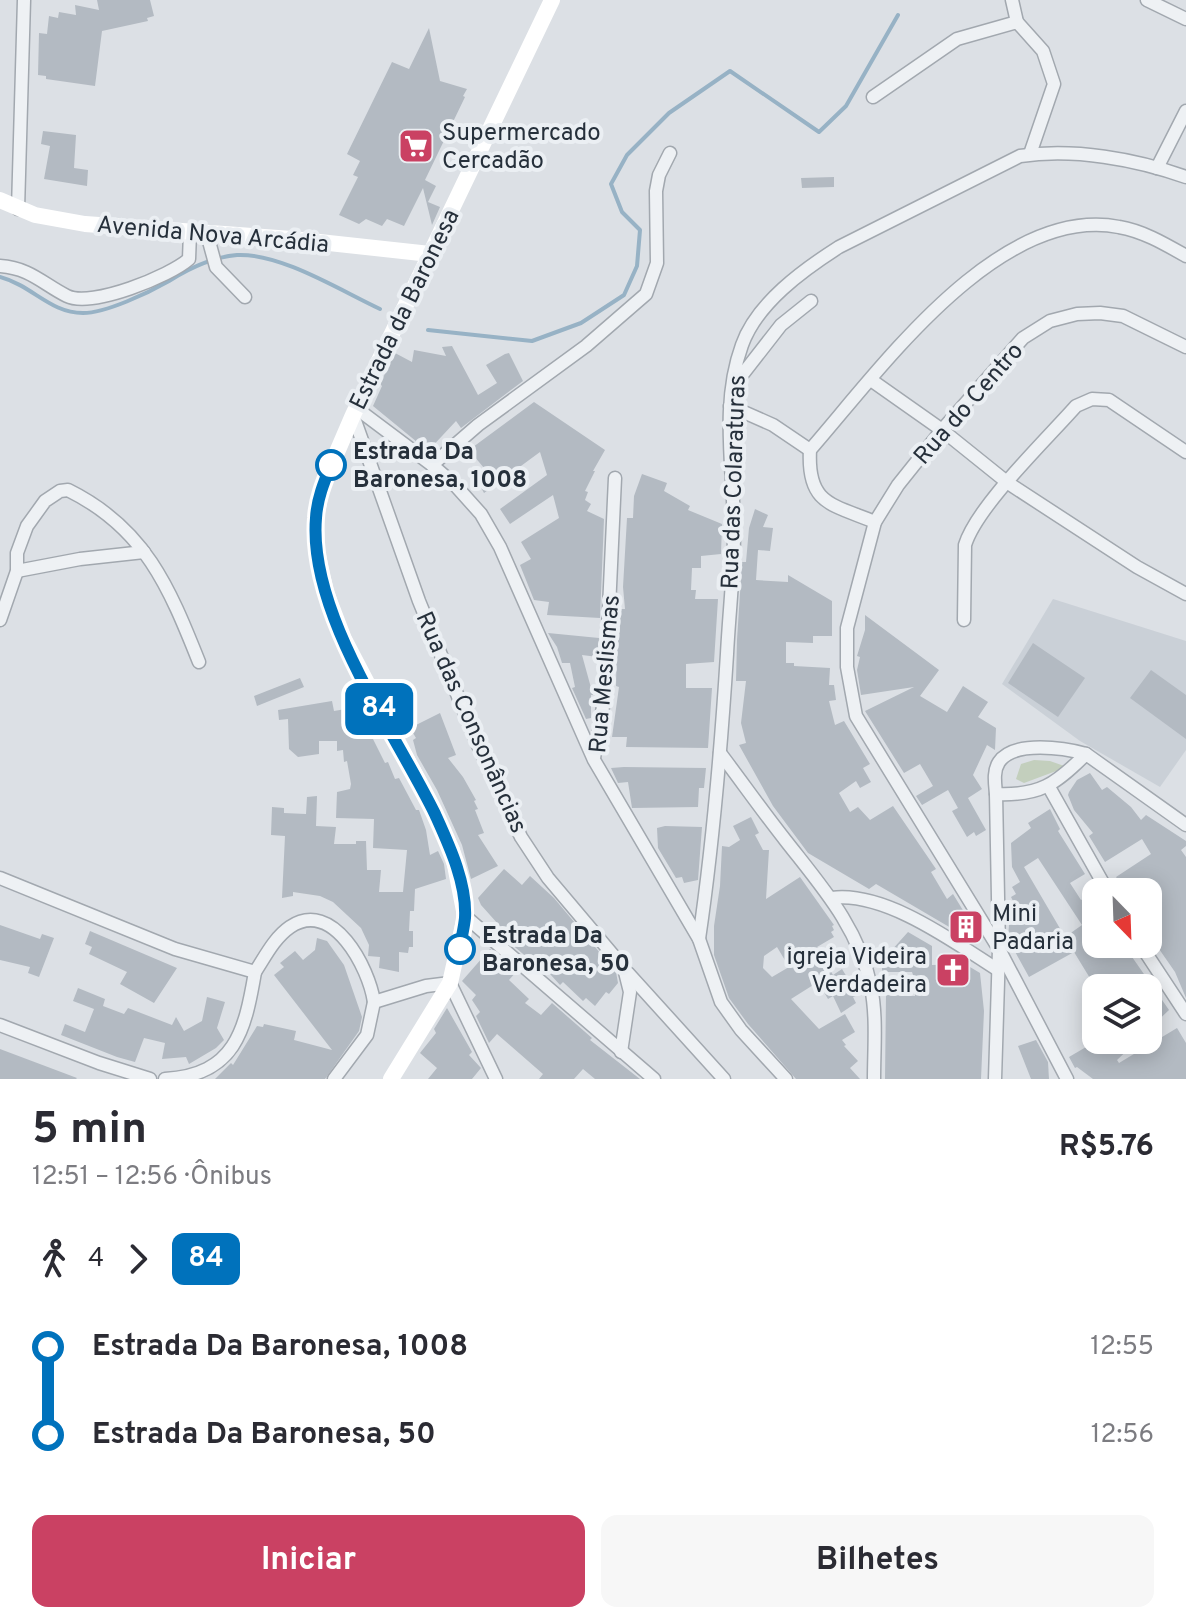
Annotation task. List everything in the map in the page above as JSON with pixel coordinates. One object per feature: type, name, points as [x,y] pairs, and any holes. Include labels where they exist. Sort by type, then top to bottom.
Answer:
[{"type":"main road","name":"Estrada da Baronesa","points":[[391,1079],[450,983],[465,916],[452,850],[344,639],[326,592],[317,551],[316,518],[322,487],[354,412],[552,0]]},
{"type":"main road","name":"Avenida Nova Arcádia","points":[[0,200],[35,215],[85,224],[190,233],[211,250],[292,239],[430,254]]},
{"type":"street","points":[[18,209],[24,0]]},
{"type":"street","points":[[1012,0],[1017,22],[1043,51],[1054,84],[1030,154]]},
{"type":"street","points":[[1147,0],[1186,19]]},
{"type":"street","points":[[873,97],[957,39],[1017,22]]},
{"type":"street","points":[[1157,168],[1186,111]]},
{"type":"street","name":"Rua das Colaraturas","points":[[699,939],[720,753],[734,533],[731,389],[742,343],[753,324],[777,296],[812,265],[839,247],[1005,162],[1045,152],[1157,168],[1186,177]]},
{"type":"street","points":[[432,465],[478,425],[598,337],[646,294],[657,263],[657,183],[670,153]]},
{"type":"street","points":[[875,522],[828,503],[817,493],[808,473],[810,450],[965,280],[1012,250],[1050,232],[1094,225],[1119,227],[1156,239],[1186,256]]},
{"type":"street","points":[[0,266],[34,275],[68,296],[81,299],[113,293],[178,269],[189,259],[190,233]]},
{"type":"street","points":[[211,250],[245,297]]},
{"type":"street","points":[[731,389],[781,325],[811,301]]},
{"type":"street","name":"Rua do Centro","points":[[1067,1079],[999,949],[856,716],[847,667],[847,628],[875,522],[898,485],[942,430],[1023,338],[1050,321],[1077,314],[1100,313],[1123,316],[1186,347]]},
{"type":"street","points":[[871,380],[942,430],[1008,483],[1137,567],[1186,594]]},
{"type":"street","points":[[964,620],[965,545],[969,534],[986,508],[1076,406],[1092,399],[1109,400],[1186,452]]},
{"type":"street","points":[[730,406],[773,425],[810,450]]},
{"type":"street","points":[[354,412],[432,465],[481,514],[500,547],[594,760]]},
{"type":"street","name":"Rua das Consonâncias","points":[[354,412],[419,601],[477,743],[521,837],[548,878],[724,1079]]},
{"type":"street","name":"Rua Meslismas","points":[[615,478],[605,695],[594,760],[699,939]]},
{"type":"street","points":[[0,620],[17,571],[17,553],[27,526],[45,501],[60,491],[68,490],[128,532],[155,564],[199,662]]},
{"type":"street","points":[[17,571],[80,559],[144,552]]},
{"type":"street","points":[[995,1079],[999,949],[995,777],[998,763],[1007,754],[1020,749],[1067,749],[1086,754],[1186,825]]},
{"type":"street","points":[[720,753],[832,898],[861,953],[874,1009],[874,1079]]},
{"type":"street","points":[[996,794],[1017,795],[1049,787],[1086,754]]},
{"type":"street","points":[[1049,787],[1100,878]]},
{"type":"street","points":[[0,878],[175,949],[255,972]]},
{"type":"street","points":[[832,898],[848,896],[875,902],[936,932],[998,970]]},
{"type":"street","points":[[465,916],[654,1079]]},
{"type":"street","points":[[165,1079],[198,1073],[228,1053],[247,1020],[255,972],[277,939],[292,925],[309,921],[331,926],[353,948],[371,981],[374,1002],[367,1035],[334,1079]]},
{"type":"street","points":[[699,939],[721,1002],[741,1030],[786,1079]]},
{"type":"street","points":[[1149,958],[1186,1014]]},
{"type":"street","points":[[621,1052],[630,992],[624,968]]},
{"type":"street","points":[[374,1002],[426,986],[450,983],[496,1079]]},
{"type":"street","points":[[0,1025],[150,1079]]},
{"type":"shaded area","points":[[1053,599],[1186,641],[1186,750],[1160,787],[1080,741],[1002,684]]},
{"type":"green space","points":[[1034,760],[1067,767],[1024,783],[1016,779],[1021,764]]},
{"type":"building","points":[[97,0],[150,0],[154,16],[147,18],[148,21],[102,31],[95,86],[46,79],[46,76],[38,75],[39,33],[47,34],[49,16],[58,18],[59,12],[76,15],[75,5],[99,10]]},
{"type":"building","points":[[429,28],[440,81],[467,89],[425,180],[436,186],[428,202],[440,207],[432,225],[423,188],[404,226],[387,219],[382,226],[366,219],[359,224],[339,215],[358,177],[353,175],[360,161],[347,154],[392,62],[409,69]]},
{"type":"building","points":[[43,131],[76,135],[74,168],[88,170],[87,186],[44,179],[50,146],[41,144]]},
{"type":"building","points":[[834,177],[834,187],[802,188],[801,178]]},
{"type":"building","points":[[452,346],[478,395],[497,383],[486,365],[505,354],[509,353],[523,381],[461,428],[456,421],[428,451],[373,406],[395,353],[412,362],[414,350],[446,356],[442,347]]},
{"type":"building","points":[[534,402],[605,450],[585,491],[588,492],[585,500],[591,504],[587,511],[604,519],[600,618],[547,615],[549,602],[534,600],[520,565],[531,559],[521,542],[559,518],[553,495],[510,524],[500,509],[547,475],[540,452],[484,493],[478,482],[489,474],[469,450]]},
{"type":"building","points":[[642,474],[667,483],[664,491],[690,506],[688,510],[722,524],[721,554],[701,556],[701,568],[692,568],[691,590],[696,590],[695,599],[718,599],[714,662],[686,664],[686,688],[712,688],[708,748],[626,747],[627,737],[612,737],[619,687],[616,686],[617,640],[621,609],[625,609],[623,587],[627,518],[633,518],[634,496]]},
{"type":"building","points":[[755,509],[768,515],[763,527],[773,528],[770,551],[758,550],[756,580],[788,582],[788,575],[832,601],[832,636],[813,636],[813,643],[786,642],[786,663],[830,668],[829,685],[834,685],[836,700],[829,701],[835,725],[844,721],[870,764],[863,768],[871,782],[860,788],[856,781],[839,793],[850,812],[858,807],[870,820],[893,806],[936,869],[931,872],[947,899],[953,894],[972,925],[968,938],[876,884],[869,889],[808,853],[773,806],[739,745],[746,743],[741,723],[746,681],[736,681],[742,562],[746,562],[749,528]]},
{"type":"building","points":[[865,615],[939,670],[920,696],[947,712],[963,686],[988,702],[978,717],[996,728],[995,750],[987,745],[973,775],[982,789],[968,798],[986,830],[976,836],[974,832],[967,837],[952,811],[958,808],[948,790],[922,805],[916,796],[933,786],[920,764],[904,773],[865,711],[914,687],[861,695],[857,670],[860,657],[857,656],[865,630]]},
{"type":"building","points":[[548,633],[599,638],[598,657],[582,655],[593,695],[591,718],[586,719],[572,688],[575,687],[570,663],[562,663]]},
{"type":"building","points":[[1033,643],[1085,678],[1058,717],[1008,683]]},
{"type":"building","points":[[1151,670],[1186,695],[1186,739],[1130,698]]},
{"type":"building","points":[[300,678],[304,687],[257,706],[254,696]]},
{"type":"building","points":[[332,701],[334,711],[357,707],[385,763],[388,762],[395,779],[399,778],[416,810],[419,810],[430,855],[438,851],[444,864],[446,879],[415,889],[409,931],[413,931],[413,947],[409,947],[408,953],[399,952],[399,972],[379,968],[380,957],[368,956],[369,945],[361,928],[333,902],[320,896],[293,892],[293,896],[282,898],[285,836],[271,835],[272,807],[284,808],[284,813],[306,814],[307,797],[317,796],[316,826],[336,827],[334,844],[366,841],[367,870],[381,870],[379,892],[403,892],[407,850],[373,848],[374,819],[336,818],[337,792],[350,789],[351,784],[347,761],[344,762],[343,750],[337,751],[337,741],[319,741],[319,754],[298,757],[289,749],[288,719],[279,720],[278,710]]},
{"type":"building","points":[[440,713],[456,755],[448,758],[476,800],[478,809],[475,810],[484,833],[478,835],[498,866],[471,879],[462,845],[417,755],[413,740],[416,738],[410,728]]},
{"type":"building","points":[[611,768],[706,768],[704,788],[699,788],[698,807],[632,808],[628,782],[618,783]]},
{"type":"building","points":[[1090,773],[1102,790],[1107,787],[1141,820],[1146,815],[1186,841],[1186,846],[1181,850],[1186,857],[1186,998],[1175,972],[1162,953],[1162,878],[1116,877],[1151,854],[1142,839],[1105,862],[1089,836],[1093,833],[1074,810],[1068,795],[1077,780]]},
{"type":"building","points":[[1050,809],[1060,829],[1058,831],[1085,874],[1070,883],[1082,900],[1082,925],[1082,958],[1133,958],[1144,974],[1087,974],[1074,952],[1029,977],[1008,939],[1010,911],[1016,907],[1011,897],[1016,894],[1012,887],[1020,882],[1012,867],[1011,843],[1031,828],[1028,823]],"holes":[[[1038,858],[1082,925],[1065,937],[1024,867]]]},
{"type":"building","points":[[751,817],[763,850],[769,850],[766,899],[800,877],[834,925],[831,932],[834,937],[817,947],[833,975],[842,969],[858,995],[853,997],[856,1003],[841,1013],[833,996],[828,999],[818,982],[791,999],[819,1029],[845,1014],[855,1032],[842,1040],[858,1061],[850,1068],[860,1079],[796,1079],[729,998],[714,955],[714,926],[722,846],[729,847],[740,840],[733,826]],"holes":[[[777,947],[789,967],[772,977],[763,968],[764,956]]]},
{"type":"building","points":[[702,827],[698,880],[684,883],[682,877],[676,878],[658,848],[657,828]]},
{"type":"building","points":[[504,869],[522,885],[530,876],[554,898],[616,972],[618,983],[595,1006],[586,998],[583,1001],[563,982],[560,985],[550,974],[552,972],[536,958],[529,959],[504,938],[507,934],[481,905],[478,898]]},
{"type":"building","points":[[0,925],[40,939],[42,934],[54,938],[39,977],[28,973],[30,967],[0,960]]},
{"type":"building","points":[[90,931],[177,968],[154,1003],[120,984],[127,972],[89,954],[92,947],[85,944]]},
{"type":"building","points":[[908,932],[932,946],[932,965],[965,964],[980,973],[984,1011],[981,1079],[885,1079],[886,995],[915,996],[915,981],[912,972],[882,972],[882,961]]},
{"type":"building","points":[[317,938],[327,941],[344,965],[362,1017],[359,1031],[325,1079],[215,1079],[231,1063],[233,1065],[257,1026],[263,1027],[264,1024],[296,1031],[294,1040],[332,1050],[274,975],[284,967],[280,963],[295,951],[303,960],[315,950]]},
{"type":"building","points":[[490,949],[516,972],[509,980],[529,999],[525,1003],[541,1015],[552,1003],[592,1038],[590,1040],[640,1079],[595,1079],[583,1069],[574,1079],[539,1079],[543,1074],[497,1034],[489,1043],[476,1016],[480,1012],[472,1000],[476,995],[462,981]]},
{"type":"building","points":[[78,988],[105,999],[103,1006],[124,1014],[128,1008],[172,1025],[176,1017],[184,1031],[202,1021],[207,997],[225,1002],[217,1028],[224,1040],[189,1064],[186,1057],[162,1059],[165,1043],[144,1038],[135,1062],[117,1057],[61,1035],[65,1024],[85,1032],[94,1009],[73,1001]]},
{"type":"building","points":[[1162,1000],[1169,1010],[1162,1017]]},
{"type":"building","points":[[447,1008],[472,1052],[469,1055],[481,1068],[472,1079],[428,1079],[437,1068],[420,1053],[436,1033],[434,1029]]},
{"type":"building","points":[[1177,1028],[1186,1043],[1186,1079],[1093,1079],[1075,1068],[1069,1057],[1082,1049],[1082,1054],[1123,1054],[1117,1060],[1119,1063],[1134,1054],[1162,1054],[1162,1037]]},
{"type":"building","points":[[1036,1040],[1048,1062],[1049,1079],[1031,1079],[1018,1046]]},
{"type":"building","points":[[0,1049],[77,1078],[0,1079]]},
{"type":"waterway","points":[[428,330],[532,341],[581,323],[624,295],[637,266],[640,230],[622,212],[611,184],[627,155],[669,113],[730,71],[819,132],[846,106],[898,15]]},
{"type":"waterway","points":[[0,277],[61,309],[83,313],[127,302],[210,261],[228,256],[254,256],[291,266],[380,309]]},
{"type":"bus line","name":"84","points":[[331,465],[322,487],[316,518],[317,551],[326,592],[362,677],[452,850],[465,916],[460,949]]},
{"type":"place","name":"Supermercado Cercadão","points":[[416,146]]},
{"type":"place","name":"Estrada Da Baronesa, 1008","points":[[331,465]]},
{"type":"place","name":"Mini Padaria","points":[[966,927]]},
{"type":"place","name":"Estrada Da Baronesa, 50","points":[[460,949]]},
{"type":"place","name":"igreja Videira Verdadeira","points":[[953,970]]}]
